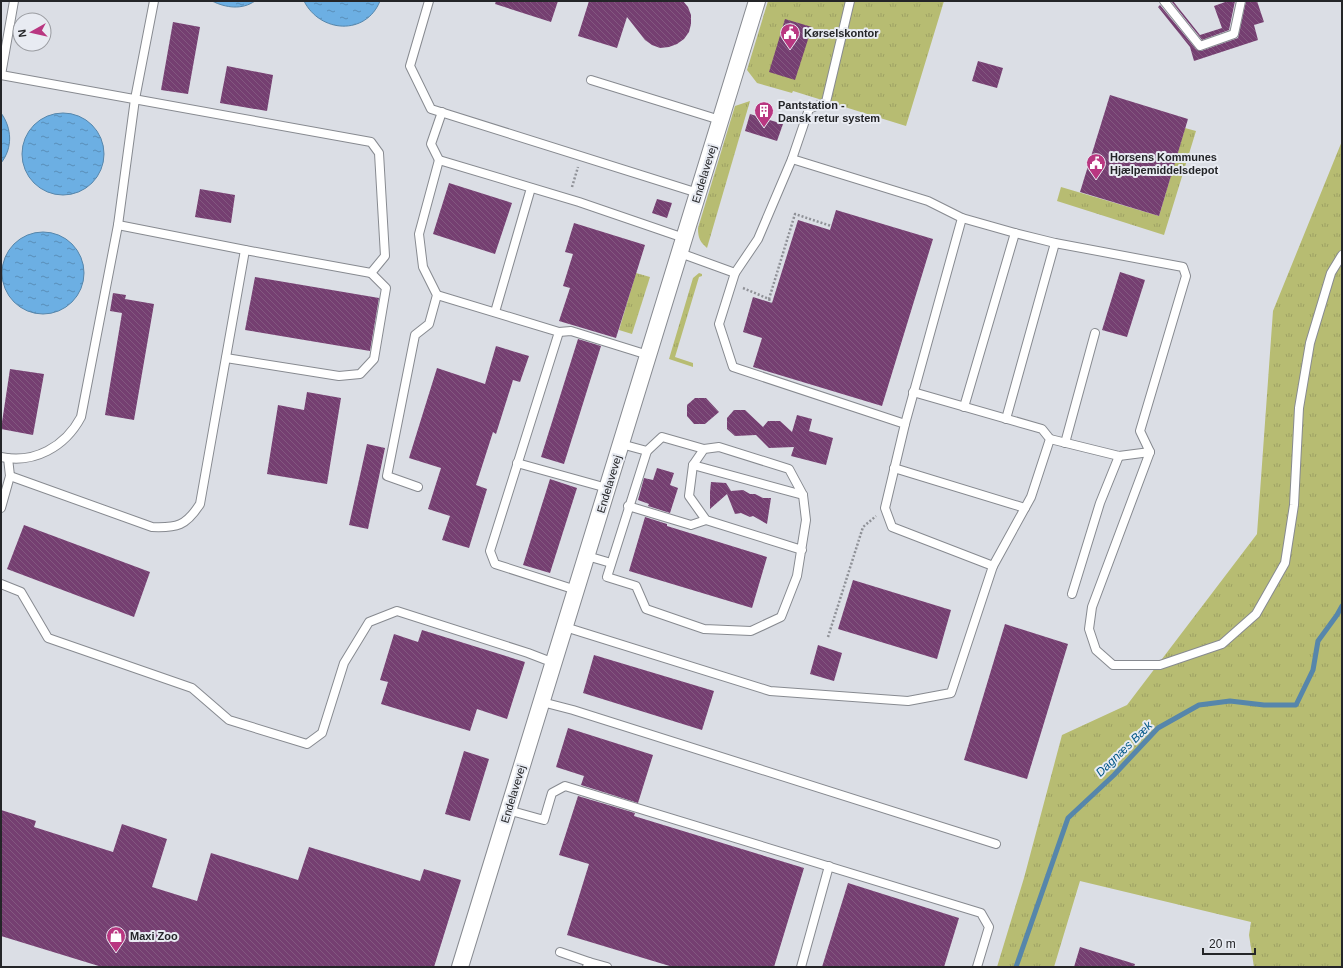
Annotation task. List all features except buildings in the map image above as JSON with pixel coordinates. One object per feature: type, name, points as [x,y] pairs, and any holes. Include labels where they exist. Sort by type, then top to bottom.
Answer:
[{"type":"street","name":"Endelavevej","points":[[460,967],[564,627],[588,556],[607,488],[757,1]]},
{"type":"lane","points":[[14,1],[1,75],[371,142],[379,153],[385,256],[371,272]]},
{"type":"lane","points":[[1,508],[10,476],[4,457],[26,458],[44,454],[62,441],[76,426],[81,417],[118,225],[136,99],[154,1]]},
{"type":"lane","points":[[430,1],[410,66],[431,109],[698,193]]},
{"type":"lane","points":[[850,1],[826,102],[809,109],[792,159],[758,239],[734,273],[720,324],[734,367],[905,424]]},
{"type":"lane","points":[[1164,1],[1200,46],[1234,34],[1241,1]]},
{"type":"lane","points":[[591,80],[720,120]]},
{"type":"lane","points":[[442,112],[431,144],[440,160],[579,202],[682,245],[734,273]]},
{"type":"lane","points":[[792,159],[928,201],[962,218],[1015,233],[1055,243],[1183,267],[1186,276],[1140,431],[1150,452],[1092,608],[1089,629],[1096,650],[1114,665],[1160,665],[1222,644],[1256,614],[1281,570],[1284,563],[1294,505],[1299,408],[1310,343],[1331,273],[1342,255]]},
{"type":"lane","points":[[418,487],[387,476],[415,335],[429,324],[437,295],[423,267],[419,234],[440,160]]},
{"type":"lane","points":[[494,312],[531,188]]},
{"type":"lane","points":[[962,218],[913,392],[885,508],[892,527],[993,566]]},
{"type":"lane","points":[[118,225],[246,250],[371,272],[386,288],[374,358],[360,374],[339,376],[226,358]]},
{"type":"lane","points":[[964,407],[1015,233]]},
{"type":"lane","points":[[1006,419],[1055,243]]},
{"type":"lane","points":[[10,476],[152,527],[167,528],[185,523],[193,516],[200,504],[246,250]]},
{"type":"lane","points":[[437,295],[559,332],[571,331],[648,355]]},
{"type":"lane","points":[[559,332],[490,551],[495,564],[576,590]]},
{"type":"lane","points":[[1065,442],[1096,333]]},
{"type":"lane","points":[[913,392],[1042,429],[1050,439],[1119,456],[1150,452]]},
{"type":"lane","points":[[662,437],[704,449],[719,447],[789,469],[803,495],[806,520],[797,576],[781,617],[751,631],[704,629],[646,609],[636,586],[607,577],[628,506],[647,451],[662,437]]},
{"type":"lane","points":[[564,627],[770,691],[908,702],[951,693],[993,566],[1031,497],[1050,439]]},
{"type":"lane","points":[[621,444],[647,451]]},
{"type":"lane","points":[[704,449],[693,465],[689,496],[706,520]]},
{"type":"lane","points":[[1072,594],[1100,503],[1119,456]]},
{"type":"lane","points":[[517,462],[607,488]]},
{"type":"lane","points":[[693,465],[803,495]]},
{"type":"lane","points":[[894,468],[1024,508]]},
{"type":"lane","points":[[628,506],[691,525],[706,520],[802,550]]},
{"type":"lane","points":[[588,556],[611,563]]},
{"type":"lane","points":[[1,584],[20,592],[48,638],[192,688],[229,720],[307,744],[322,733],[344,663],[369,622],[396,611],[528,653],[554,663]]},
{"type":"lane","points":[[542,702],[573,710],[996,844]]},
{"type":"lane","points":[[508,810],[544,820],[552,793],[565,786],[981,913],[989,927],[977,967]]},
{"type":"lane","points":[[801,967],[829,866]]},
{"type":"lane","points":[[560,952],[588,964],[607,967]]},
{"type":"path","points":[[569,199],[581,156]]},
{"type":"path","points":[[769,299],[795,214],[831,226]]},
{"type":"path","points":[[732,283],[769,299],[771,303]]},
{"type":"path","points":[[828,637],[863,527],[885,508]]},
{"type":"green space","points":[[768,1],[944,1],[906,126],[793,91],[792,93],[757,83],[747,70]]},
{"type":"green space","points":[[750,101],[707,248],[700,240],[698,228],[735,106]]},
{"type":"green space","points":[[1185,128],[1196,131],[1164,235],[1057,201],[1061,187],[1159,216]]},
{"type":"green space","points":[[1342,141],[1342,967],[1254,967],[1249,935],[1251,922],[1080,881],[1054,967],[997,967],[1024,878],[1062,735],[1127,705],[1257,534],[1273,311]]},
{"type":"green space","points":[[636,273],[650,277],[632,334],[619,330]]},
{"type":"green space","points":[[699,273],[702,274],[702,276],[699,277],[675,357],[693,363],[693,367],[669,359],[693,278]]},
{"type":"water","points":[[212,1],[255,1],[245,6],[234,7]]},
{"type":"water","points":[[304,1],[380,1],[373,12],[364,20],[354,25],[343,26],[331,24],[321,19],[311,12]]},
{"type":"water","points":[[1,113],[5,119],[10,138],[8,151],[1,163]]},
{"type":"water","points":[[63,113],[79,116],[92,125],[101,138],[104,154],[101,170],[92,183],[79,192],[63,195],[47,192],[34,183],[25,170],[22,154],[25,138],[34,125],[47,116]]},
{"type":"water","points":[[43,232],[59,235],[72,244],[81,257],[84,273],[81,289],[72,302],[59,311],[43,314],[27,311],[14,302],[5,289],[2,273],[5,257],[14,244],[27,235]]},
{"type":"waterway","name":"Dagnæs Bæk","points":[[1016,967],[1068,818],[1114,775],[1158,728],[1199,705],[1230,701],[1264,705],[1296,705],[1313,670],[1318,641],[1342,606]]},
{"type":"place","name":"Kørselskontor","points":[[790,50]]},
{"type":"place","name":"Pantstation - Dansk retur system","points":[[764,128]]},
{"type":"place","name":"Horsens Kommunes Hjælpemiddelsdepot","points":[[1096,180]]},
{"type":"place","name":"Maxi Zoo","points":[[116,953]]}]
